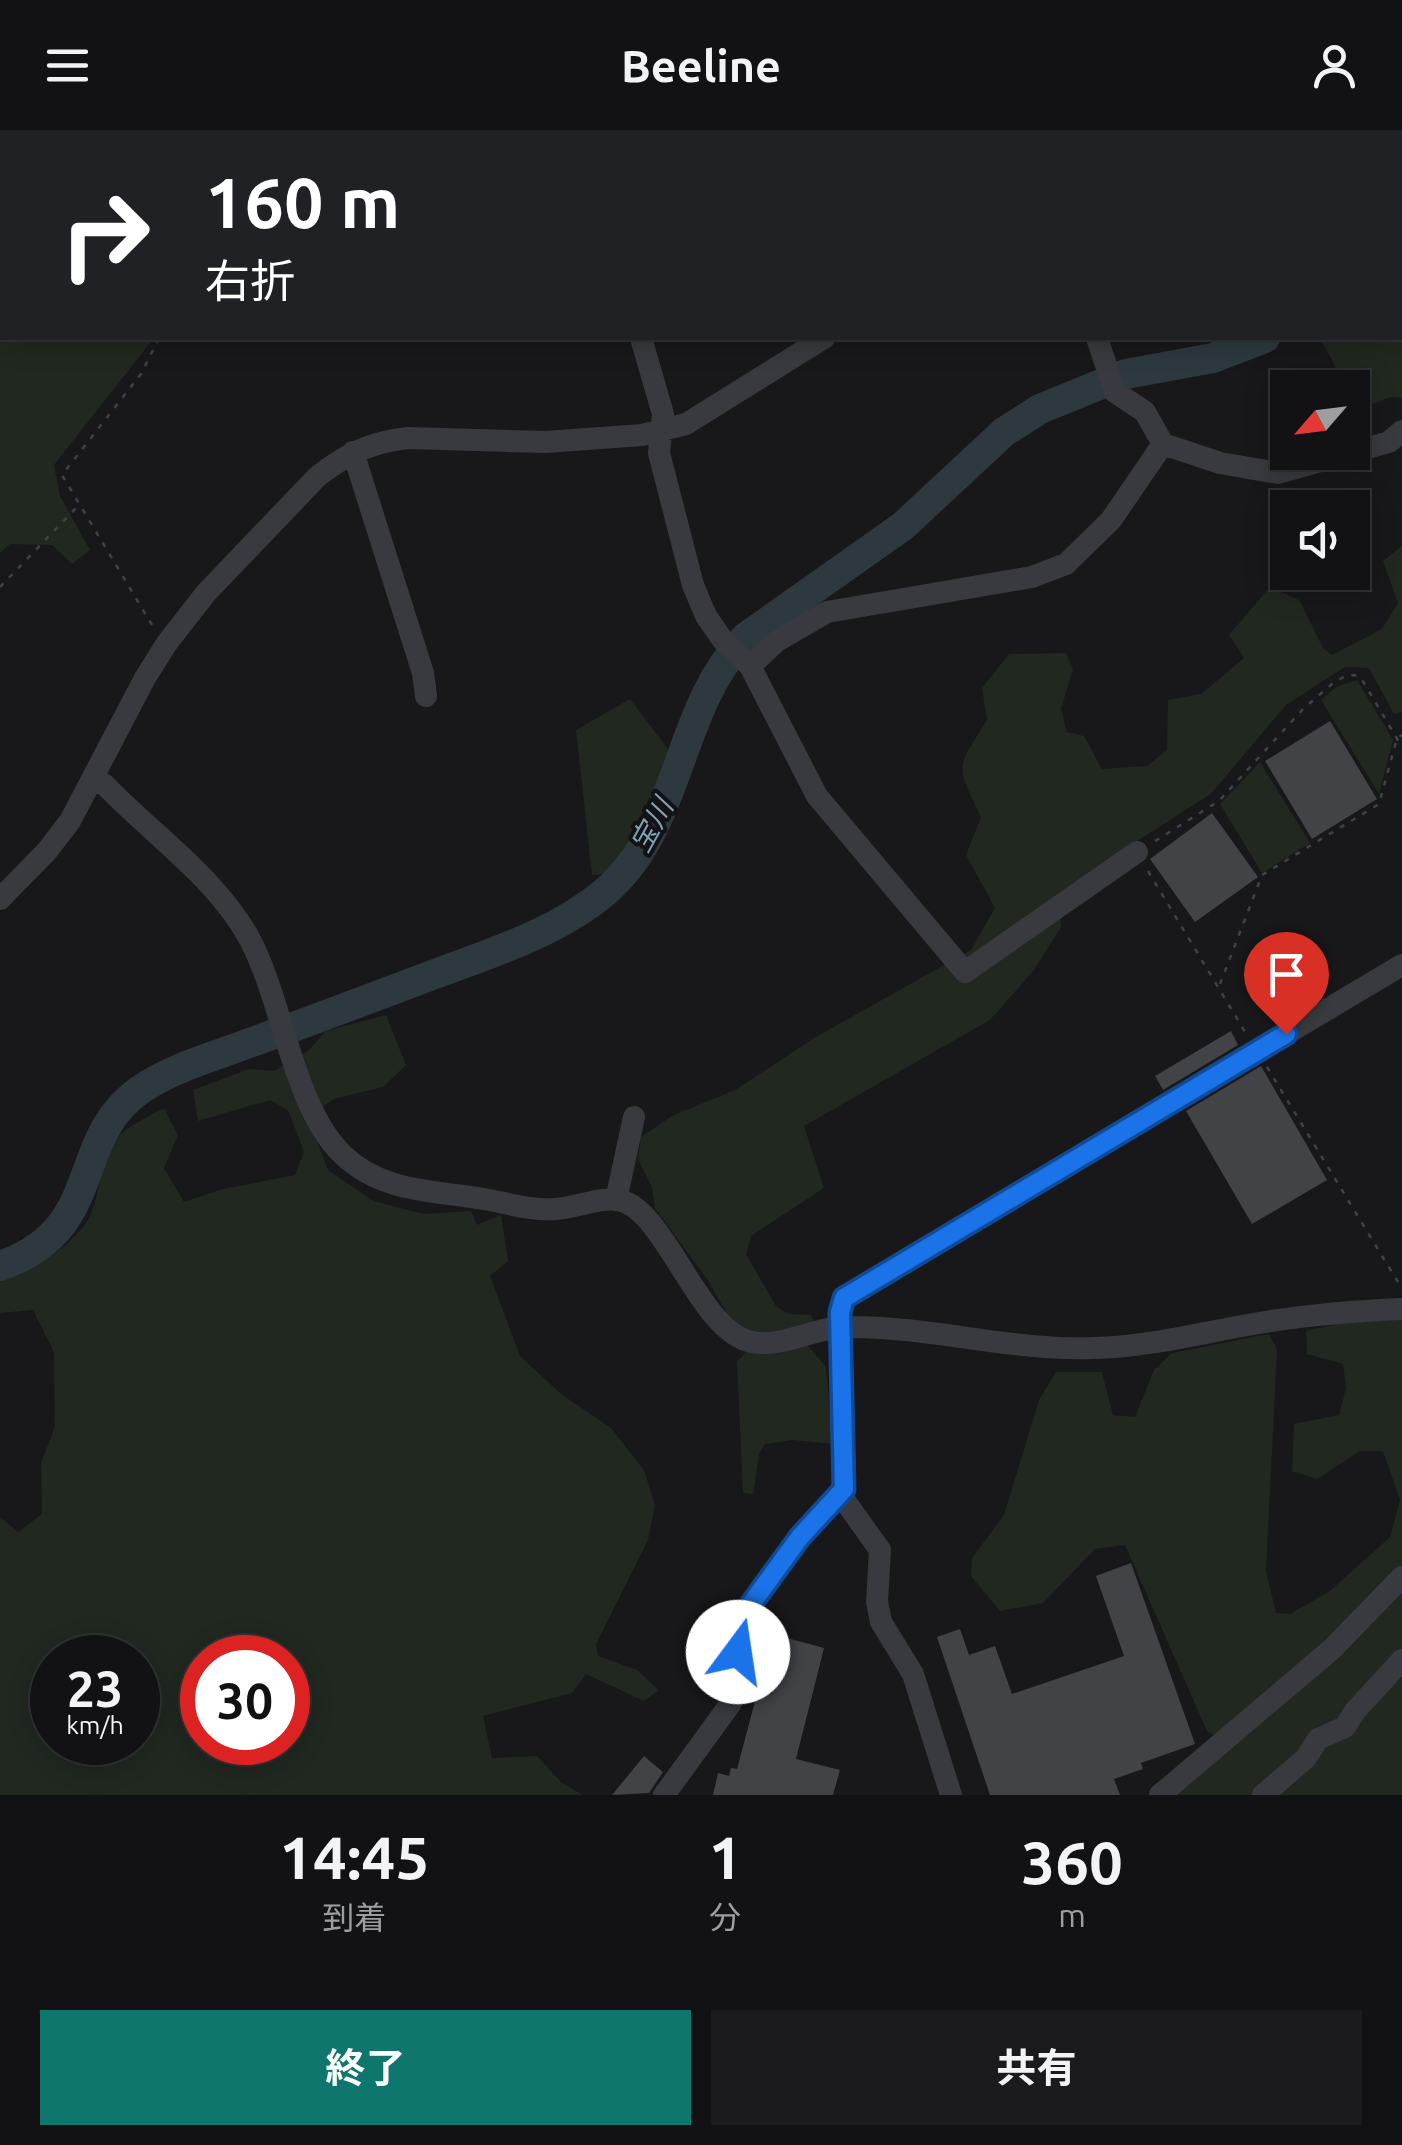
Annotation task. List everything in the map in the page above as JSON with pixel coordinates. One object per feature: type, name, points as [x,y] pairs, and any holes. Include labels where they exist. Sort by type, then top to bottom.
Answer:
[{"type":"street","points":[[641,340],[663,414],[660,454],[693,585],[714,628],[750,666],[817,796],[965,972],[1137,852]]},
{"type":"street","points":[[0,899],[70,821],[145,678],[206,592],[304,490],[352,452],[378,442],[408,438],[601,440],[686,424],[821,340]]},
{"type":"street","points":[[1098,340],[1114,392],[1145,412],[1164,444],[1220,463],[1278,473],[1389,442],[1402,430]]},
{"type":"street","points":[[750,666],[777,640],[827,612],[1032,578],[1066,564],[1112,520],[1164,444]]},
{"type":"street","points":[[352,452],[423,673],[426,696]]},
{"type":"street","points":[[95,779],[217,892],[257,954],[309,1101],[327,1139],[346,1159],[384,1182],[417,1192],[554,1210],[616,1200],[632,1204],[719,1323],[732,1334],[752,1342],[774,1342],[842,1327],[1043,1349],[1097,1348],[1341,1312],[1402,1309]]},
{"type":"street","points":[[664,1795],[731,1702],[737,1683],[738,1622],[800,1537],[844,1489],[840,1312],[844,1298],[1402,965]]},
{"type":"street","points":[[616,1200],[634,1117]]},
{"type":"street","points":[[840,1494],[880,1550],[876,1602],[881,1622],[913,1674],[951,1795]]},
{"type":"street","points":[[1160,1795],[1332,1649],[1402,1577]]},
{"type":"street","points":[[1263,1795],[1306,1758],[1318,1738],[1344,1727],[1402,1660]]},
{"type":"path","points":[[158,340],[133,386],[62,475],[167,643]]},
{"type":"path","points":[[0,587],[78,506]]},
{"type":"path","points":[[1402,747],[1361,678],[1354,674],[1345,676],[1303,709],[1219,800],[1137,852],[1402,1288]]},
{"type":"path","points":[[1219,987],[1262,875],[1379,804],[1396,738],[1402,734]]},
{"type":"shaded area","points":[[0,340],[152,340],[54,465],[60,496],[90,550],[72,564],[52,545],[10,544],[0,553]]},
{"type":"shaded area","points":[[1321,340],[1402,340],[1402,398],[1391,397],[1370,405],[1370,370],[1337,370]]},
{"type":"shaded area","points":[[1402,546],[1402,712],[1394,714],[1369,668],[1345,667],[1286,705],[1211,794],[1137,841],[1060,899],[1061,927],[1034,970],[990,1020],[804,1126],[824,1188],[751,1236],[746,1254],[776,1306],[789,1314],[811,1315],[815,1323],[808,1346],[826,1367],[832,1444],[793,1440],[765,1444],[759,1454],[753,1494],[743,1493],[737,1362],[748,1350],[707,1279],[655,1208],[652,1187],[638,1159],[641,1137],[672,1116],[737,1089],[814,1038],[971,950],[995,908],[966,855],[981,817],[963,776],[963,767],[987,720],[982,688],[1009,654],[1066,653],[1073,669],[1061,709],[1067,732],[1084,736],[1102,769],[1147,766],[1167,750],[1168,700],[1201,694],[1244,658],[1229,635],[1270,587],[1299,600],[1323,648],[1332,655],[1382,629],[1398,603],[1383,561]]},
{"type":"shaded area","points":[[1357,680],[1393,740],[1379,794],[1321,700],[1336,687]]},
{"type":"shaded area","points":[[630,699],[671,753],[644,824],[622,856],[603,874],[592,875],[576,730]]},
{"type":"shaded area","points":[[1260,762],[1310,843],[1262,873],[1220,804]]},
{"type":"shaded area","points":[[386,1015],[406,1065],[383,1087],[334,1099],[308,1117],[328,1170],[374,1201],[424,1214],[471,1211],[477,1225],[501,1215],[508,1261],[490,1276],[520,1356],[561,1394],[611,1428],[644,1470],[655,1505],[648,1540],[596,1644],[598,1656],[637,1670],[659,1690],[644,1701],[586,1674],[572,1693],[483,1716],[492,1758],[537,1756],[561,1782],[583,1795],[0,1795],[0,1517],[18,1532],[42,1514],[41,1463],[55,1427],[54,1352],[33,1310],[0,1313],[0,1281],[39,1263],[77,1234],[92,1211],[105,1157],[113,1143],[133,1125],[164,1108],[178,1135],[164,1168],[184,1202],[223,1189],[295,1175],[304,1152],[288,1110],[270,1100],[198,1121],[193,1090],[249,1069],[274,1071],[308,1051],[326,1031]]},
{"type":"shaded area","points":[[1402,1317],[1402,1795],[1170,1795],[1229,1745],[1207,1731],[1125,1545],[1095,1549],[1043,1603],[1000,1611],[971,1576],[972,1558],[1004,1515],[1039,1400],[1056,1372],[1102,1372],[1113,1415],[1135,1417],[1154,1370],[1172,1353],[1269,1334],[1277,1350],[1266,1571],[1276,1613],[1290,1614],[1330,1591],[1390,1537],[1400,1500],[1383,1451],[1360,1451],[1317,1479],[1292,1471],[1294,1424],[1339,1415],[1346,1388],[1343,1364],[1307,1354],[1306,1331],[1346,1322]]},
{"type":"building","points":[[1330,721],[1377,799],[1312,839],[1265,761]]},
{"type":"building","points":[[1212,813],[1258,877],[1195,922],[1150,859]]},
{"type":"building","points":[[1231,1031],[1238,1045],[1163,1090],[1155,1076]]},
{"type":"building","points":[[1261,1066],[1327,1180],[1252,1224],[1186,1111]]},
{"type":"building","points":[[1131,1563],[1195,1744],[1141,1763],[1143,1769],[1114,1779],[1120,1795],[990,1795],[937,1637],[960,1629],[969,1655],[995,1646],[1012,1694],[1124,1656],[1096,1576]]},
{"type":"building","points":[[787,1638],[824,1648],[796,1759],[840,1770],[833,1795],[713,1795],[718,1773],[729,1776],[731,1768],[737,1769],[758,1690],[772,1694]]},
{"type":"building","points":[[644,1756],[663,1772],[649,1793],[612,1795]]},
{"type":"waterway","name":"宝川","points":[[0,1266],[34,1250],[57,1230],[72,1207],[103,1133],[118,1110],[140,1090],[190,1064],[524,940],[566,919],[605,892],[631,865],[650,834],[705,698],[746,637],[903,526],[1004,432],[1040,409],[1126,374],[1213,358],[1260,340]]},
{"type":"route","points":[[738,1652],[738,1622],[800,1537],[844,1489],[840,1312],[844,1298],[1286,1034]]}]
